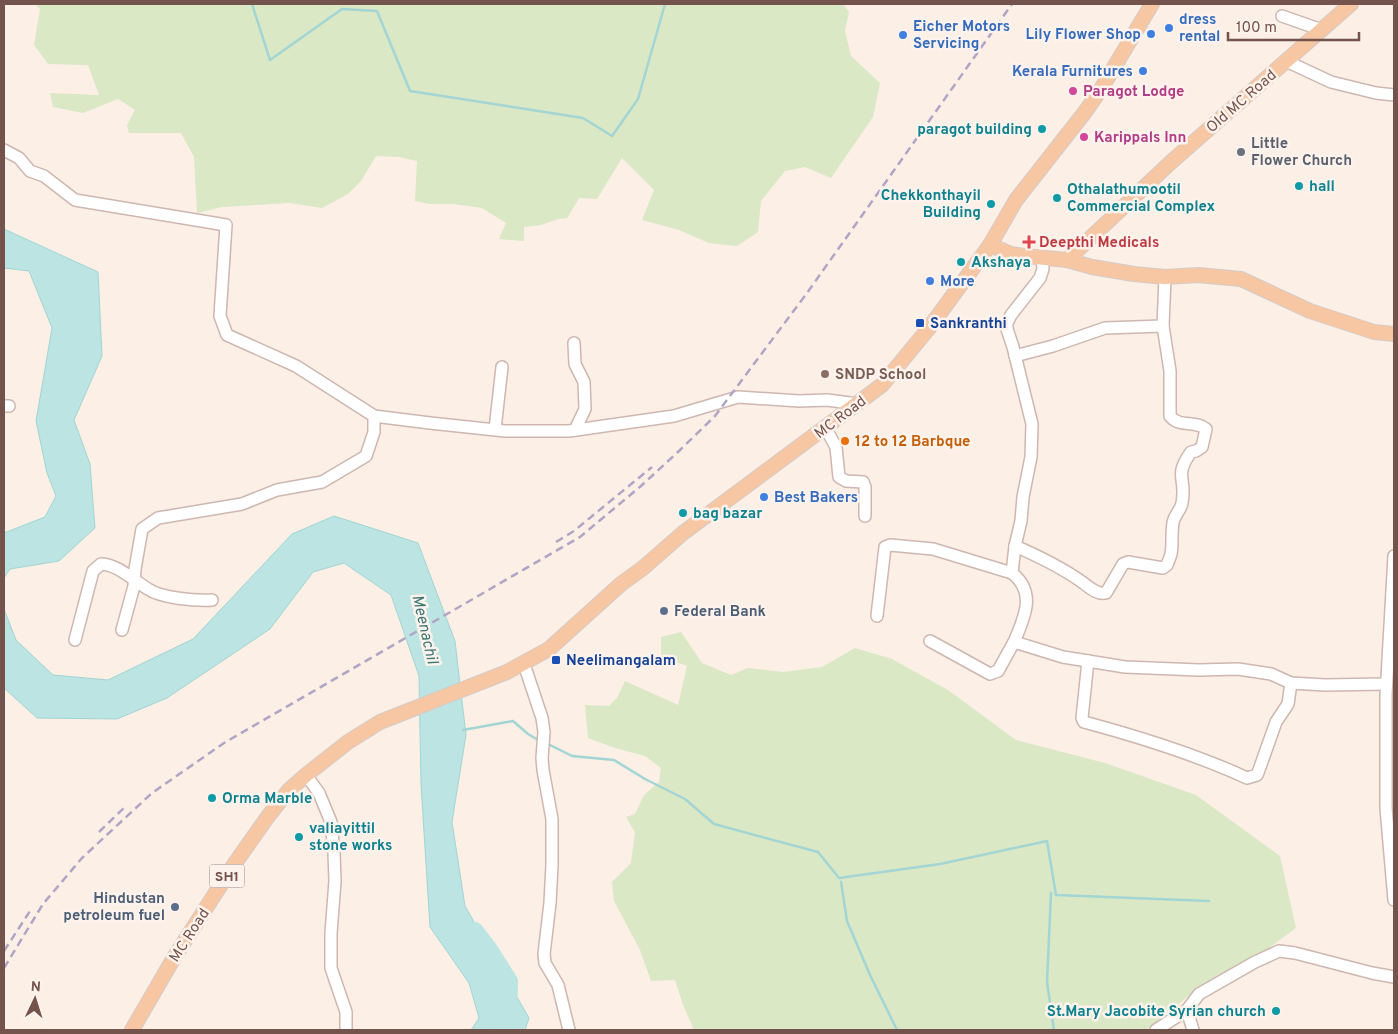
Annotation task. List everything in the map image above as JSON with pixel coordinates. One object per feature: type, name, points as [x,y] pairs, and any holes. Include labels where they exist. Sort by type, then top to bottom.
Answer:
[{"type":"main road","name":"MC Road","points":[[132,1030],[175,956],[233,866],[289,790],[306,775],[348,742],[380,722],[524,664],[549,649],[621,584],[643,568],[683,533],[882,385],[912,350],[990,245],[1016,200],[1101,89],[1152,4]]},
{"type":"main road","name":"Old MC Road","points":[[1067,260],[1170,163],[1351,4]]},
{"type":"main road","points":[[990,245],[1011,254],[1067,260],[1092,267],[1165,277],[1198,275],[1241,278],[1310,311],[1374,332],[1394,334]]},
{"type":"street","points":[[1282,16],[1322,30]]},
{"type":"street","points":[[1286,62],[1331,82],[1376,93],[1394,95]]},
{"type":"street","points":[[4,150],[19,158],[30,171],[44,176],[75,200],[226,225],[220,316],[227,335],[296,366],[374,416],[505,431],[575,430],[674,416],[738,397],[800,401],[827,400],[858,404]]},
{"type":"street","points":[[1012,573],[1031,457],[1032,424],[1007,323],[1011,315],[1040,278],[1043,269],[1042,257]]},
{"type":"street","points":[[1015,546],[1068,572],[1096,592],[1102,594],[1106,593],[1123,564],[1128,562],[1163,568],[1167,565],[1171,554],[1172,525],[1182,505],[1184,491],[1180,474],[1182,467],[1191,452],[1196,451],[1202,446],[1206,429],[1202,426],[1180,423],[1173,420],[1170,416],[1170,371],[1163,326],[1165,277]]},
{"type":"street","points":[[1015,356],[1053,346],[1105,328],[1163,326]]},
{"type":"street","points":[[574,343],[575,364],[584,382],[585,409],[575,430]]},
{"type":"street","points":[[496,429],[502,367]]},
{"type":"street","points":[[122,630],[134,586],[142,529],[158,518],[242,504],[277,490],[322,482],[366,456],[374,432],[374,416]]},
{"type":"street","points":[[826,428],[836,447],[839,477],[846,481],[860,480],[863,482],[865,487],[864,516]]},
{"type":"street","points":[[877,616],[885,547],[890,545],[933,549],[1012,573],[1019,579],[1026,594],[1026,608],[1014,642],[998,671],[990,674],[930,641]]},
{"type":"street","points":[[1394,556],[1386,684],[1391,703],[1390,808],[1394,900]]},
{"type":"street","points":[[75,640],[93,571],[101,564],[109,564],[134,578],[148,590],[162,596],[175,596],[193,601],[212,600]]},
{"type":"street","points":[[1014,642],[1063,657],[1125,667],[1198,670],[1238,669],[1271,674],[1291,683],[1325,685],[1386,684]]},
{"type":"street","points":[[1088,661],[1082,718],[1084,722],[1163,745],[1208,761],[1247,778],[1257,775],[1276,722],[1288,704],[1291,683]]},
{"type":"street","points":[[524,664],[539,706],[543,725],[543,770],[552,819],[550,903],[544,954],[545,963],[558,985],[569,1030]]},
{"type":"street","points":[[306,775],[319,793],[331,822],[335,881],[331,932],[331,968],[346,1012],[346,1030]]},
{"type":"street","points":[[1156,1030],[1187,1010],[1199,994],[1255,962],[1279,951],[1394,977]]},
{"type":"street","points":[[1187,1010],[1193,1030]]},
{"type":"green space","points":[[35,4],[843,4],[849,12],[845,31],[851,56],[880,83],[873,117],[831,178],[805,167],[785,171],[761,201],[758,232],[737,246],[709,243],[679,230],[642,220],[654,190],[622,158],[597,199],[579,198],[567,218],[541,225],[524,227],[524,241],[499,239],[506,223],[482,208],[415,201],[417,161],[399,157],[376,156],[361,181],[348,194],[322,208],[290,203],[222,207],[197,213],[194,157],[181,133],[129,133],[127,125],[135,110],[118,99],[83,113],[53,107],[50,93],[99,95],[88,65],[48,64],[34,45],[40,9]]},
{"type":"green space","points":[[681,632],[702,663],[731,675],[748,668],[783,672],[822,667],[855,648],[892,659],[948,690],[1016,740],[1105,763],[1196,795],[1280,856],[1296,928],[1257,957],[1206,982],[1146,1030],[694,1030],[675,980],[651,981],[640,950],[614,901],[612,882],[631,863],[635,832],[626,817],[635,814],[644,795],[659,782],[661,768],[645,756],[588,738],[585,705],[609,706],[617,698],[625,681],[678,705],[687,666],[661,656],[661,637]]},
{"type":"water","points":[[4,229],[98,272],[102,356],[74,420],[90,464],[95,528],[59,561],[10,569],[4,578],[4,533],[45,517],[56,496],[47,473],[36,421],[52,328],[29,271],[4,268]]},
{"type":"water","points":[[334,516],[418,543],[455,641],[466,735],[452,822],[465,906],[529,1018],[525,1030],[471,1030],[479,1018],[469,983],[430,927],[421,784],[419,676],[391,595],[344,563],[313,572],[270,629],[167,698],[117,719],[37,718],[4,688],[4,609],[16,640],[53,675],[108,680],[193,639],[292,534]]},
{"type":"waterway","points":[[252,4],[270,60],[342,9],[377,11],[410,91],[583,118],[612,136],[638,99],[665,4]]},
{"type":"waterway","points":[[463,730],[513,721],[528,734],[540,741]]},
{"type":"waterway","points":[[548,744],[572,756],[614,760],[645,779],[685,799],[714,824],[818,852],[839,878],[940,864],[1047,841],[1056,895],[1209,901]]},
{"type":"waterway","points":[[841,882],[847,921],[870,975],[897,1030]]},
{"type":"waterway","points":[[1051,893],[1047,982],[1054,1030]]},
{"type":"waterway","name":"Meenachil","points":[[475,930],[510,981],[509,1019],[502,1030]]},
{"type":"railway","points":[[4,968],[43,904],[82,858],[152,793],[224,743],[580,537],[641,486],[679,451],[715,416],[807,293],[1012,4]]},
{"type":"railway","points":[[556,542],[574,531],[652,467]]},
{"type":"railway","points":[[99,832],[126,806]]},
{"type":"railway","points":[[4,951],[30,911]]},
{"type":"place","name":"dress rental","points":[[1169,28]]},
{"type":"place","name":"Lily Flower Shop","points":[[1151,34]]},
{"type":"place","name":"Eicher Motors Servicing","points":[[903,35]]},
{"type":"place","name":"Kerala Furnitures","points":[[1143,71]]},
{"type":"place","name":"Paragot Lodge","points":[[1073,91]]},
{"type":"place","name":"paragot building","points":[[1042,129]]},
{"type":"place","name":"Karippals Inn","points":[[1084,137]]},
{"type":"place","name":"Little Flower Church","points":[[1241,152]]},
{"type":"place","name":"hall","points":[[1299,186]]},
{"type":"place","name":"Othalathumootil Commercial Complex","points":[[1057,198]]},
{"type":"place","name":"Chekkonthayil Building","points":[[991,204]]},
{"type":"place","name":"Deepthi Medicals","points":[[1029,242]]},
{"type":"place","name":"Akshaya","points":[[961,262]]},
{"type":"place","name":"More","points":[[930,281]]},
{"type":"place","name":"Sankranthi","points":[[920,323]]},
{"type":"place","name":"SNDP School","points":[[825,374]]},
{"type":"place","name":"12 to 12 Barbque","points":[[845,441]]},
{"type":"place","name":"Best Bakers","points":[[764,497]]},
{"type":"place","name":"bag bazar","points":[[683,513]]},
{"type":"place","name":"Federal Bank","points":[[664,611]]},
{"type":"place","name":"Neelimangalam","points":[[556,660]]},
{"type":"place","name":"Orma Marble","points":[[212,798]]},
{"type":"place","name":"valiayittil stone works","points":[[299,837]]},
{"type":"place","name":"Hindustan petroleum fuel","points":[[175,907]]},
{"type":"place","name":"St.Mary Jacobite Syrian church","points":[[1276,1011]]}]
